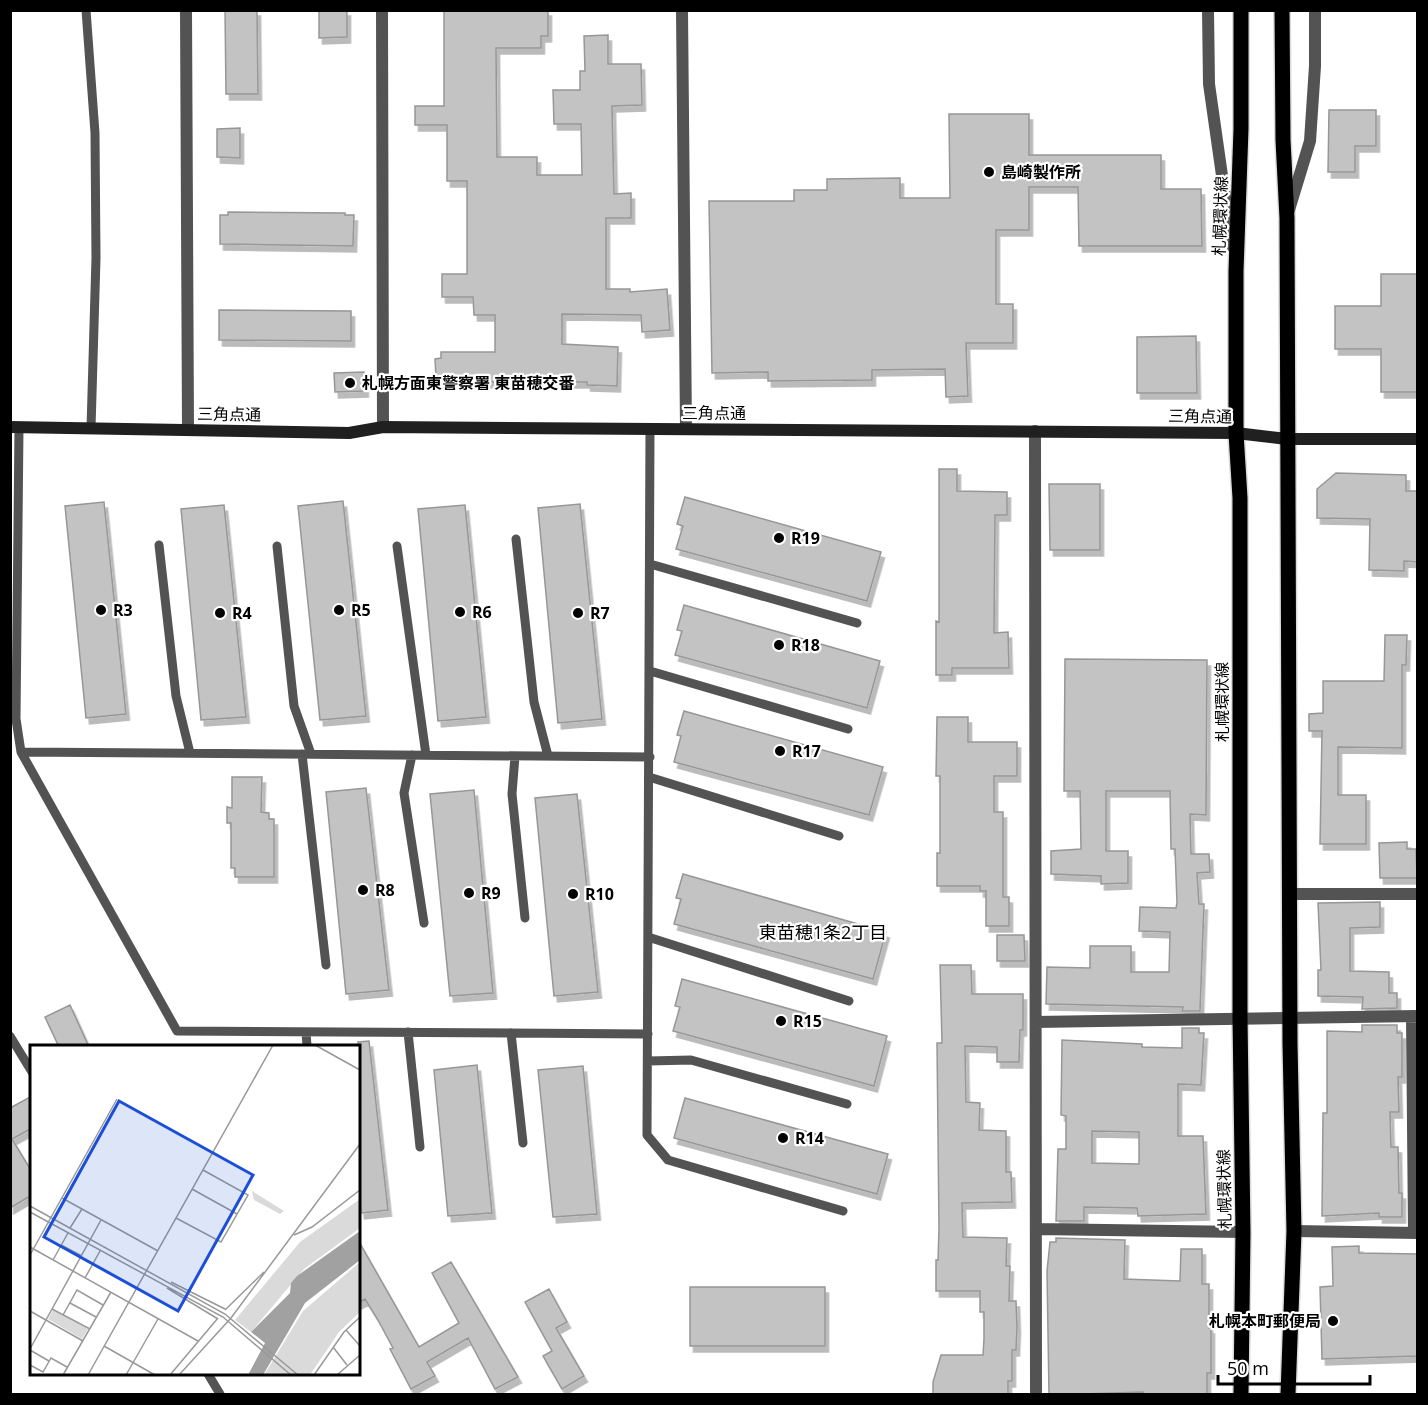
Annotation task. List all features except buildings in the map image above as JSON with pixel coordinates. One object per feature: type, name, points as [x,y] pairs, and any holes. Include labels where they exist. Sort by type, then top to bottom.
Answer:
[{"type":"main road","name":"札幌環状線","points":[[1241,10],[1241,129],[1236,271],[1236,433],[1240,498],[1240,1018],[1243,1232],[1241,1395]]},
{"type":"main road","points":[[1282,10],[1283,140],[1287,218],[1290,1044],[1294,1231],[1288,1395]]},
{"type":"street","points":[[186,10],[188,429]]},
{"type":"street","points":[[382,10],[383,427]]},
{"type":"street","points":[[682,10],[686,429]]},
{"type":"street","points":[[1208,10],[1209,84],[1236,271]]},
{"type":"street","points":[[1287,218],[1310,141],[1315,66],[1315,10]]},
{"type":"street","name":"三角点通","points":[[15,428],[348,433],[383,427],[1035,431],[1236,433],[1287,439],[1418,439]]},
{"type":"street","points":[[1035,431],[1036,1395]]},
{"type":"street","points":[[1290,894],[1418,894]]},
{"type":"street","points":[[1036,1022],[1414,1016],[1416,1233],[1294,1231]]},
{"type":"street","points":[[1035,1229],[1243,1232]]},
{"type":"lane","points":[[86,10],[95,133],[96,258],[91,428]]},
{"type":"lane","points":[[15,428],[13,719],[21,752],[177,1031],[648,1034]]},
{"type":"lane","points":[[650,429],[647,1135],[669,1160],[843,1211]]},
{"type":"lane","points":[[516,539],[534,702],[548,756]]},
{"type":"lane","points":[[159,544],[176,696],[190,753]]},
{"type":"lane","points":[[277,546],[294,706],[307,754],[326,965]]},
{"type":"lane","points":[[397,546],[426,755]]},
{"type":"lane","points":[[650,564],[857,622]]},
{"type":"lane","points":[[650,670],[848,729]]},
{"type":"lane","points":[[21,752],[650,757]]},
{"type":"lane","points":[[412,755],[404,793],[424,923]]},
{"type":"lane","points":[[515,756],[512,794],[525,918]]},
{"type":"lane","points":[[649,777],[839,836]]},
{"type":"lane","points":[[648,937],[849,1001]]},
{"type":"lane","points":[[306,1032],[307,1045]]},
{"type":"lane","points":[[408,1032],[420,1147]]},
{"type":"lane","points":[[511,1033],[524,1143]]},
{"type":"lane","points":[[10,1036],[30,1069]]},
{"type":"lane","points":[[648,1061],[691,1060],[847,1104]]},
{"type":"lane","points":[[209,1375],[220,1395]]},
{"type":"place","name":"島崎製作所","points":[[989,172]]},
{"type":"place","name":"札幌方面東警察署 東苗穂交番","points":[[350,383]]},
{"type":"place","name":"R19","points":[[779,538]]},
{"type":"place","name":"R3","points":[[101,610]]},
{"type":"place","name":"R5","points":[[339,610]]},
{"type":"place","name":"R6","points":[[460,612]]},
{"type":"place","name":"R4","points":[[220,613]]},
{"type":"place","name":"R7","points":[[578,613]]},
{"type":"place","name":"R18","points":[[779,645]]},
{"type":"place","name":"R17","points":[[780,751]]},
{"type":"place","name":"R8","points":[[363,890]]},
{"type":"place","name":"R9","points":[[469,893]]},
{"type":"place","name":"R10","points":[[573,894]]},
{"type":"place","name":"R15","points":[[781,1021]]},
{"type":"place","name":"R14","points":[[783,1138]]},
{"type":"place","name":"札幌本町郵便局","points":[[1333,1321]]},
{"type":"district","name":"東苗穂1条2丁目","points":[[823,932]]}]
